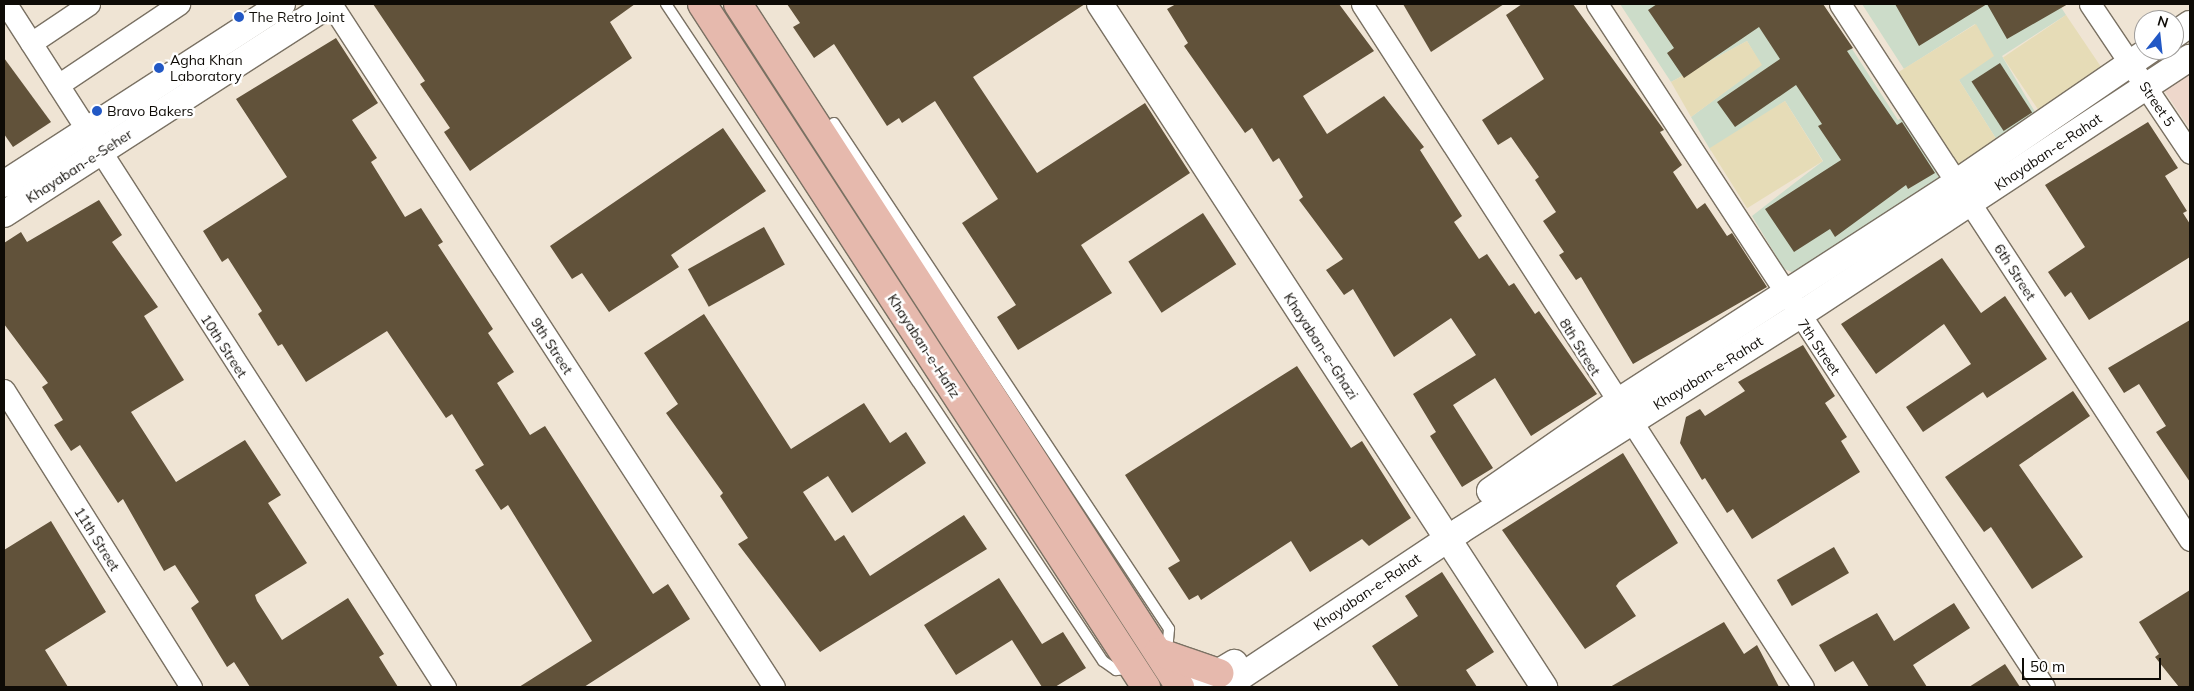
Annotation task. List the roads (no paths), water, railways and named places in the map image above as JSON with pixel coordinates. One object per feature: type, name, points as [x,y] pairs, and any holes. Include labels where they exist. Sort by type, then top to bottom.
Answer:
[{"type":"main road","name":"Khayaban-e-Hafiz","points":[[702,4],[876,272],[1137,681]]},
{"type":"main road","points":[[738,4],[903,255],[1180,687]]},
{"type":"main road","points":[[876,272],[903,255]]},
{"type":"main road","points":[[1158,652],[1227,682]]},
{"type":"street","name":"10th Street","points":[[6,4],[445,687]]},
{"type":"street","points":[[31,43],[89,4]]},
{"type":"street","points":[[58,85],[179,4]]},
{"type":"street","name":"Khayaban-e-Seher","points":[[4,214],[93,142],[282,4]]},
{"type":"street","name":"Khayaban-e-Seher","points":[[4,184],[93,142],[330,4]]},
{"type":"street","name":"9th Street","points":[[330,4],[774,687]]},
{"type":"street","name":"Khayaban-e-Ghazi","points":[[1100,4],[1450,528],[1563,687]]},
{"type":"street","name":"Khayaban-e-Ghazi","points":[[1120,4],[1450,528],[1544,687]]},
{"type":"street","name":"8th Street","points":[[1362,4],[1622,413],[1803,687]]},
{"type":"street","name":"7th Street","points":[[1597,4],[1791,305],[2044,687]]},
{"type":"street","name":"6th Street","points":[[1840,4],[2190,540]]},
{"type":"street","name":"Street 5","points":[[2090,4],[2134,50]]},
{"type":"street","name":"Khayaban-e-Rahat","points":[[1194,687],[1227,682],[1450,528],[1622,413],[1791,305],[1971,203],[2190,58]]},
{"type":"street","name":"Khayaban-e-Rahat","points":[[1791,305],[1957,182],[2134,60]]},
{"type":"street","name":"Street 5","points":[[2141,60],[2146,87],[2189,148]]},
{"type":"street","name":"11th Street","points":[[4,390],[191,687]]},
{"type":"lane","points":[[666,4],[1103,661],[1137,681]]},
{"type":"lane","points":[[834,123],[1168,628],[1168,640],[1158,652]]},
{"type":"place","name":"The Retro Joint","points":[[239,17]]},
{"type":"place","name":"Agha Khan Laboratory","points":[[159,68]]},
{"type":"place","name":"Bravo Bakers","points":[[97,111]]}]
